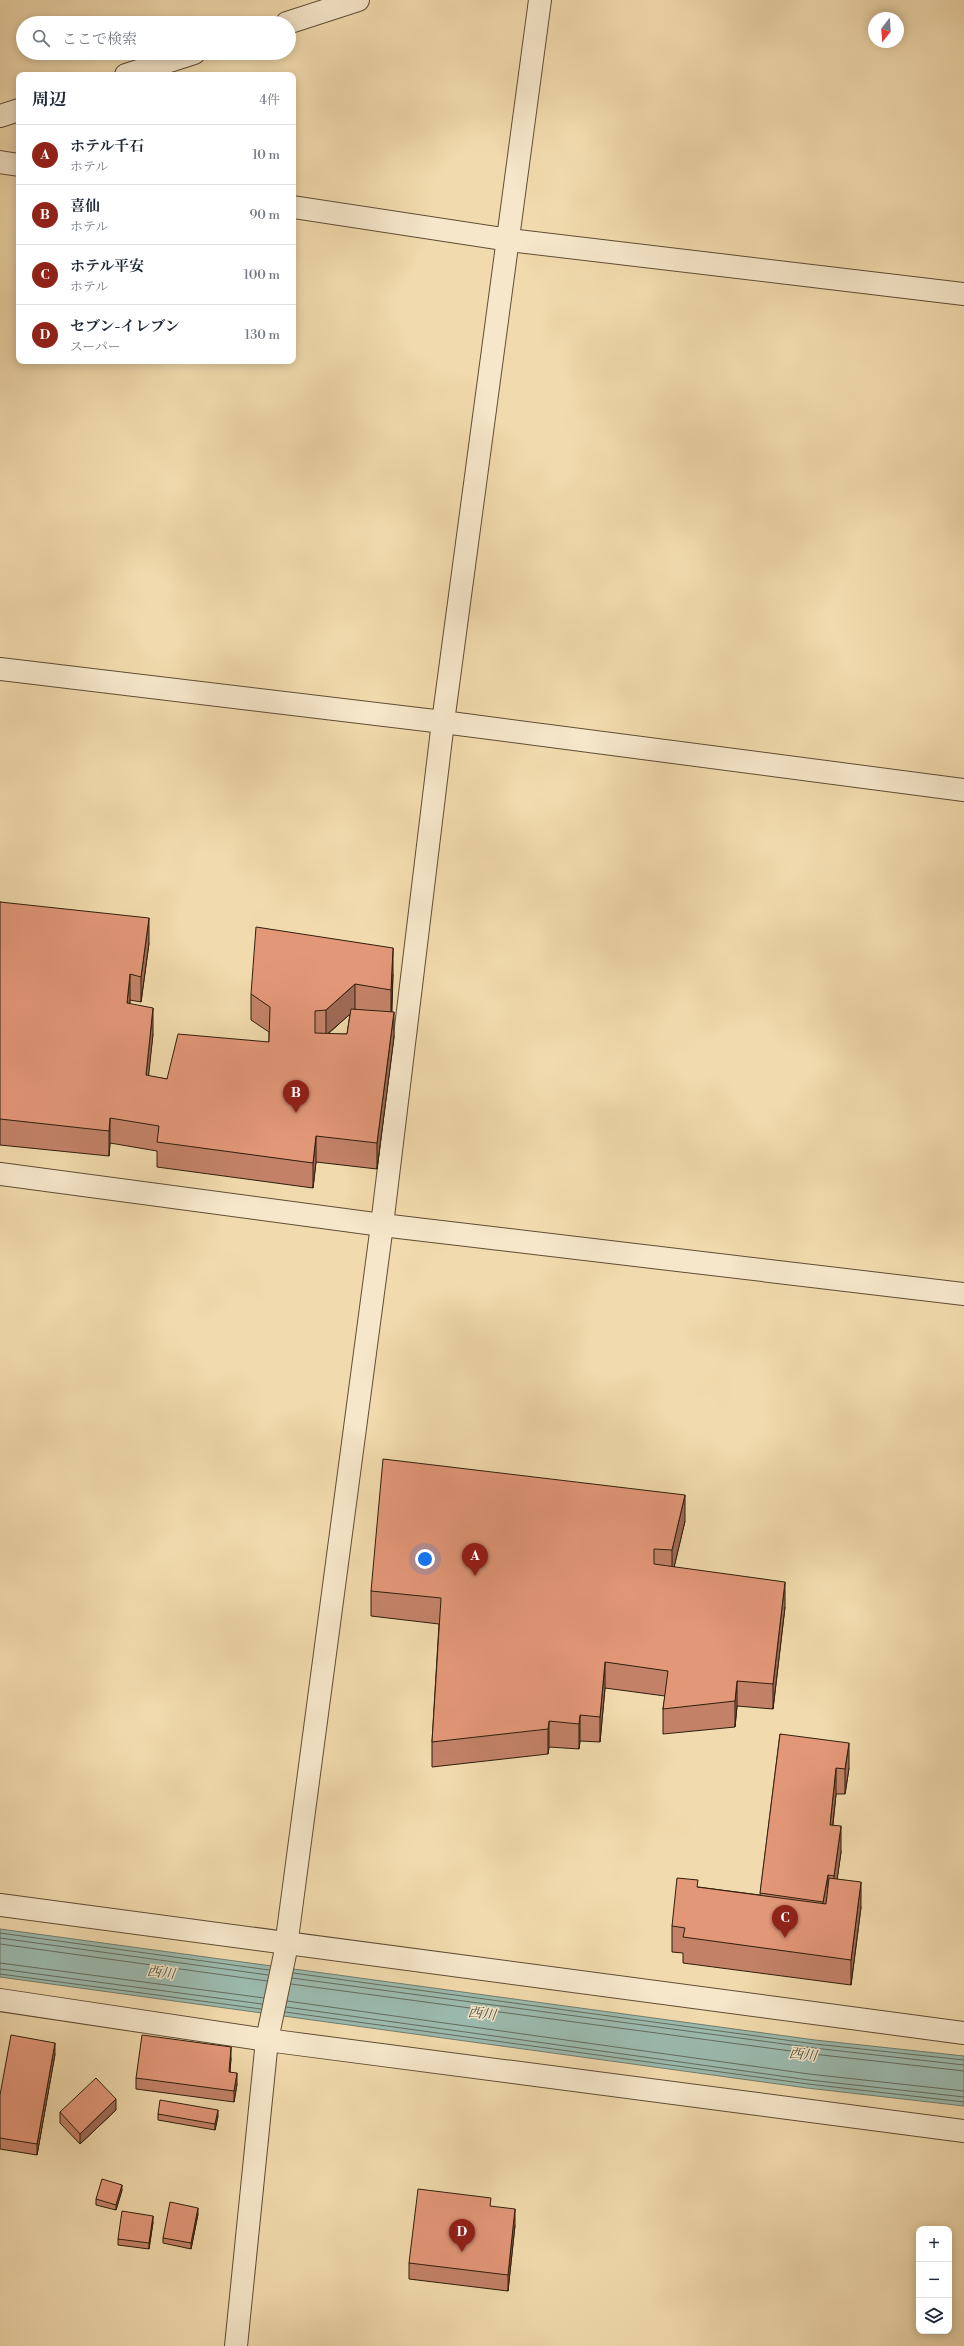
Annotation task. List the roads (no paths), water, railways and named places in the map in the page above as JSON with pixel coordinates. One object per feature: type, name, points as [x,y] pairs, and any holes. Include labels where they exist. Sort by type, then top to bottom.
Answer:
[{"type":"street","points":[[296,20],[358,0]]},
{"type":"street","points":[[236,2346],[269,2030],[285,1948],[382,1225],[443,722],[509,240],[540,0]]},
{"type":"street","points":[[135,72],[172,60]]},
{"type":"street","points":[[0,116],[16,111]]},
{"type":"street","points":[[0,162],[16,165]]},
{"type":"street","points":[[296,207],[509,240],[964,294]]},
{"type":"street","points":[[0,669],[443,722],[964,790]]},
{"type":"street","points":[[0,1174],[382,1225],[964,1294]]},
{"type":"street","points":[[0,1905],[285,1948],[964,2031]]},
{"type":"street","points":[[0,2000],[269,2030],[964,2131]]},
{"type":"water","name":"西川","points":[[0,1929],[815,2040],[964,2056],[964,2106],[807,2088],[0,1977]]},
{"type":"place","name":"喜仙","points":[[296,1113]]},
{"type":"place","name":"ホテル千石","points":[[475,1576]]},
{"type":"place","name":"ホテル平安","points":[[785,1938]]},
{"type":"place","name":"セブン-イレブン","points":[[462,2252]]}]
